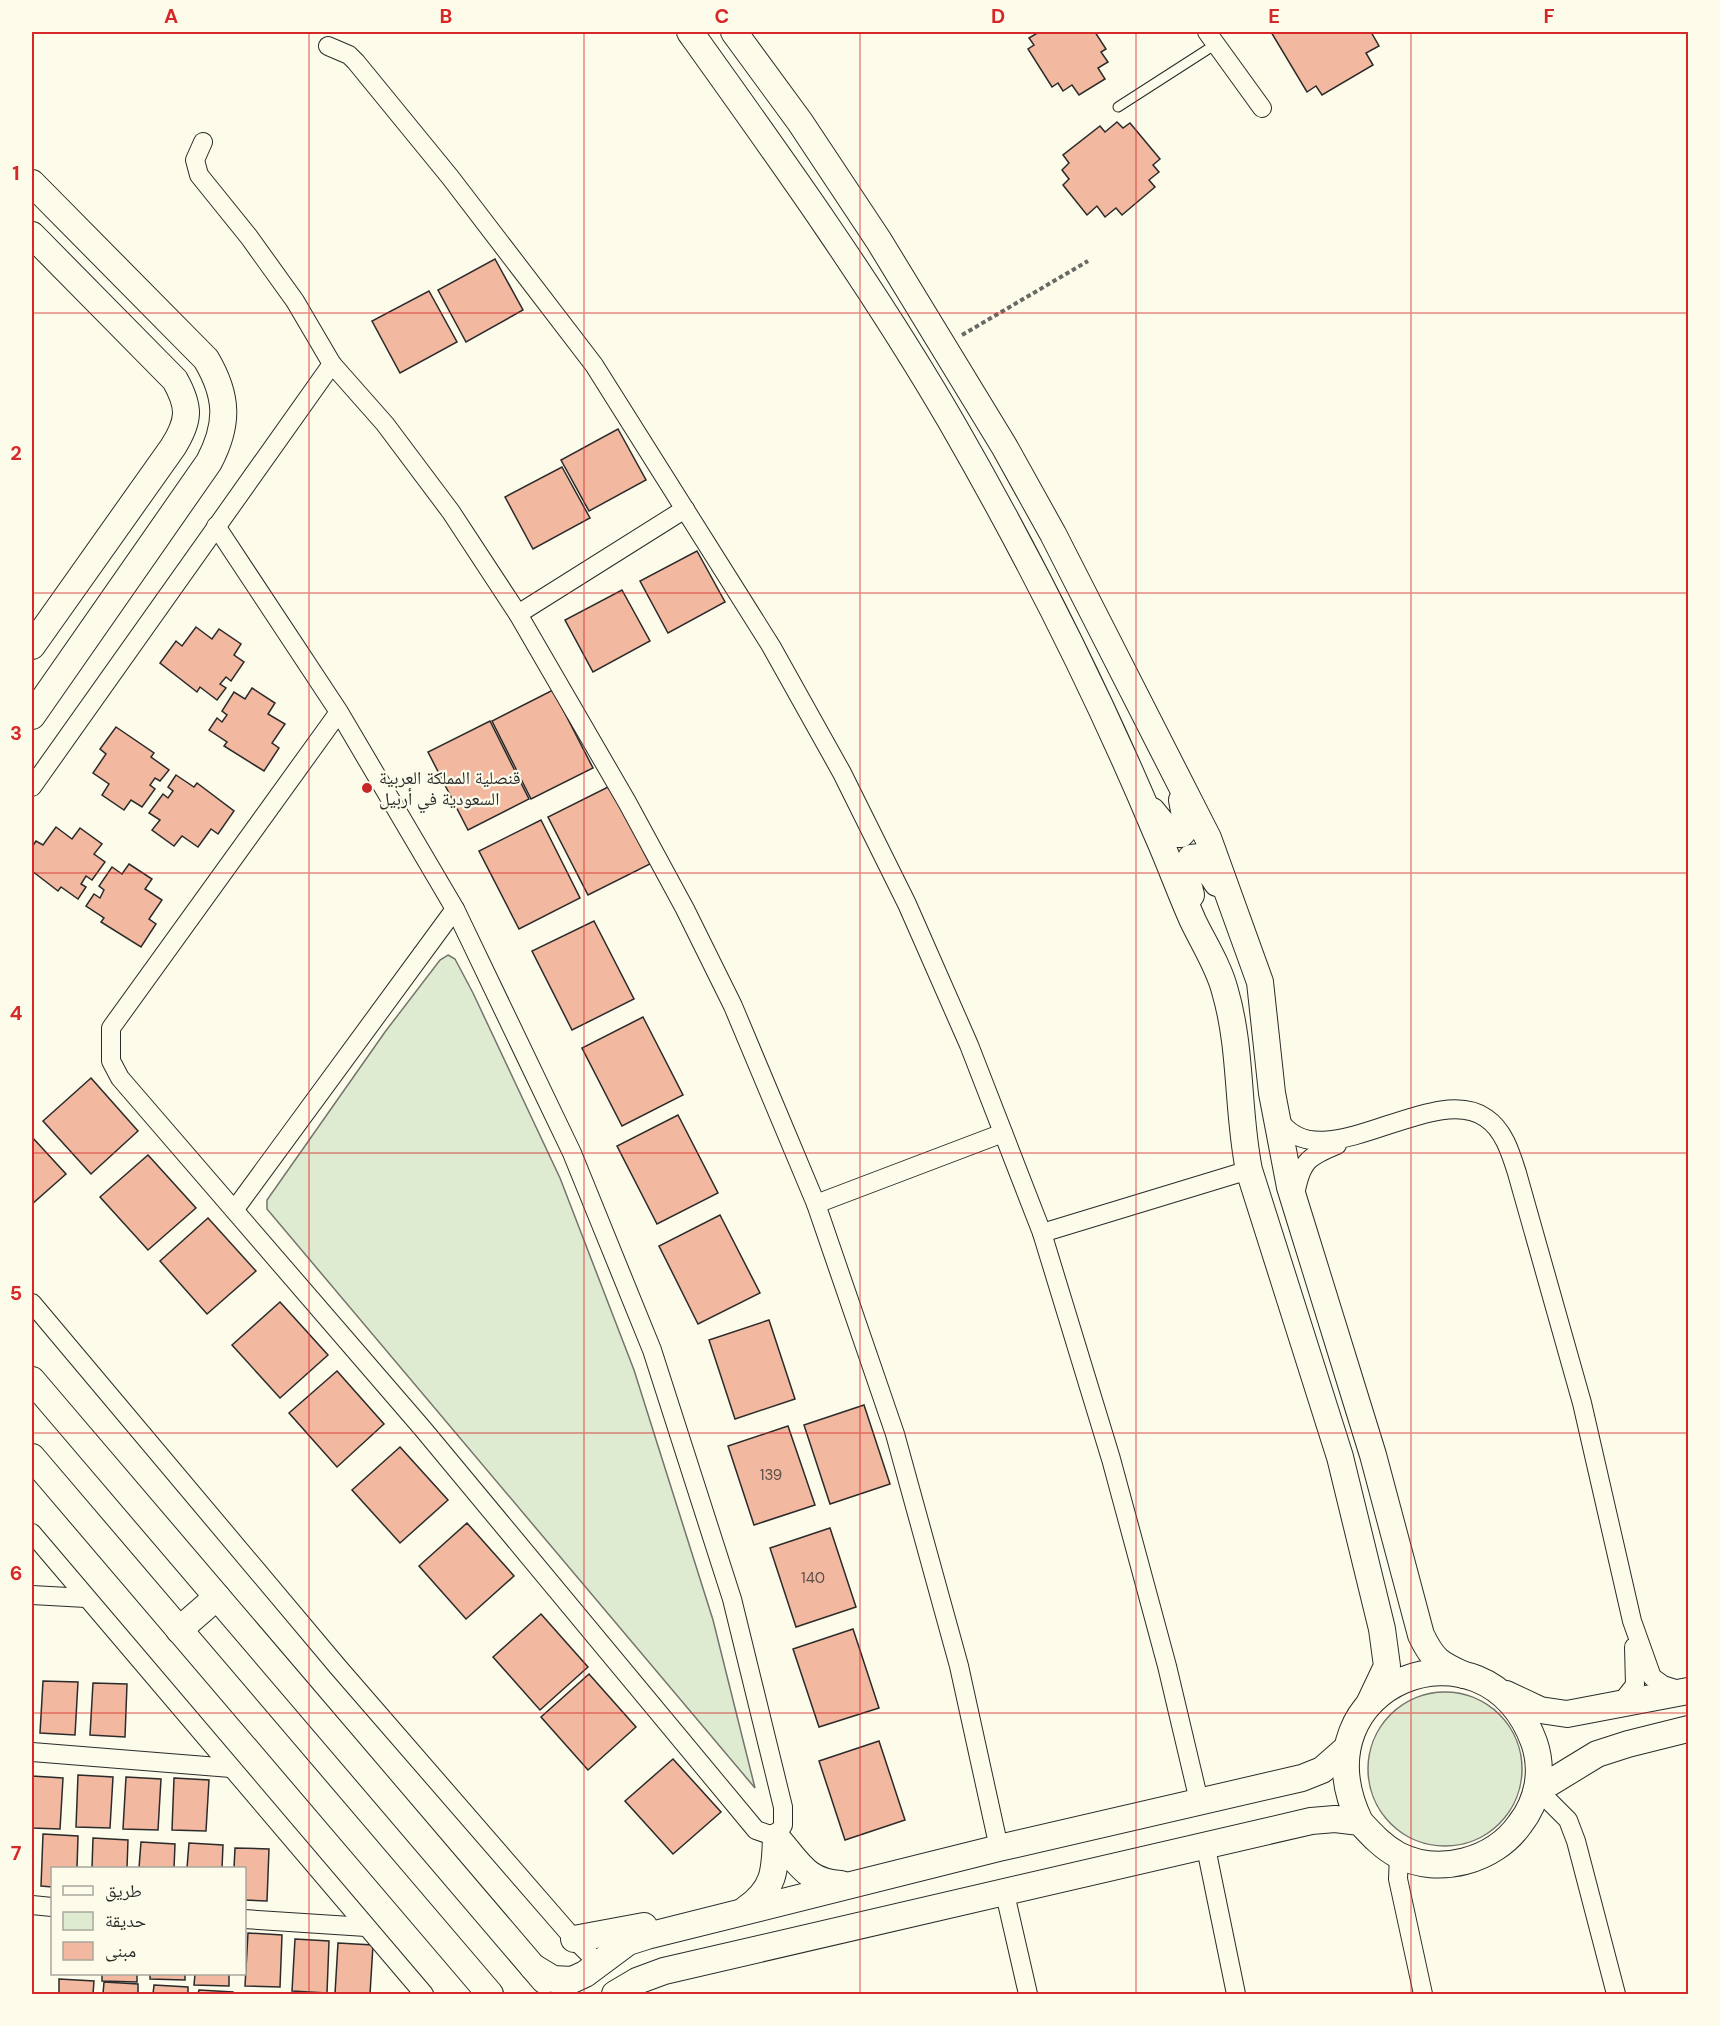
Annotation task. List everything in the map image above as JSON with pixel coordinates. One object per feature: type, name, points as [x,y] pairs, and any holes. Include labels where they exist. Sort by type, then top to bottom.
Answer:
[{"type":"street","points":[[690,32],[812,204],[951,421],[1013,531],[1064,631],[1140,793],[1225,988],[1232,1022],[1243,1139],[1249,1170],[1340,1457],[1382,1629],[1387,1666],[1369,1704],[1355,1725],[1346,1749],[1344,1774],[1349,1799],[1360,1822],[1377,1841],[1399,1855],[1424,1864],[1451,1864],[1477,1858],[1500,1845],[1519,1826],[1531,1808],[1538,1790],[1536,1749],[1527,1724],[1511,1701],[1490,1685]]},
{"type":"street","points":[[734,32],[840,181],[945,345],[1039,507],[1208,838],[1260,982],[1276,1114],[1294,1198],[1374,1455],[1421,1635],[1431,1656],[1464,1675],[1490,1685],[1517,1700],[1556,1714],[1687,1691]]},
{"type":"street","points":[[1212,38],[1262,108]]},
{"type":"street","points":[[328,46],[349,55],[450,177],[594,365],[771,646],[842,773],[907,904],[969,1045],[1042,1233],[1111,1459],[1167,1666],[1199,1801]]},
{"type":"street","points":[[203,142],[195,160],[199,175],[249,237],[296,302],[332,364],[385,424],[451,512],[518,614],[685,909],[733,1006],[816,1204],[895,1434],[959,1666],[999,1848]]},
{"type":"street","points":[[32,183],[206,358],[221,391],[224,422],[220,441],[208,462],[32,716]]},
{"type":"street","points":[[32,235],[174,380],[184,396],[186,410],[185,424],[173,447],[32,646]]},
{"type":"street","points":[[32,787],[332,364]]},
{"type":"street","points":[[518,614],[685,509]]},
{"type":"street","points":[[216,526],[339,712],[455,909],[572,1153],[652,1350],[735,1611],[783,1807],[783,1825],[776,1837],[774,1871],[768,1889],[744,1910]]},
{"type":"street","points":[[339,712],[111,1028],[111,1061],[120,1078],[423,1428],[756,1830],[776,1837],[802,1868],[817,1880],[850,1884]]},
{"type":"street","points":[[1140,793],[1172,834],[1181,834],[1187,827],[1187,820],[1178,782]]},
{"type":"street","points":[[1203,941],[1185,871],[1191,858],[1200,857],[1204,861],[1239,922]]},
{"type":"street","points":[[235,1209],[455,909]]},
{"type":"street","points":[[1276,1114],[1288,1130],[1311,1141],[1323,1141],[1448,1110],[1470,1110],[1487,1118],[1510,1149],[1582,1403],[1632,1622],[1652,1677],[1664,1685],[1687,1691]]},
{"type":"street","points":[[1294,1198],[1298,1176],[1310,1157],[1381,1128]]},
{"type":"street","points":[[816,1204],[1003,1133]]},
{"type":"street","points":[[1042,1233],[1249,1170]]},
{"type":"street","points":[[32,1303],[338,1667],[574,1939],[603,1961],[620,1958],[628,1965],[630,1976],[619,1992]]},
{"type":"street","points":[[32,1380],[556,1995]]},
{"type":"street","points":[[32,1457],[490,1995]]},
{"type":"street","points":[[32,1533],[424,1995]]},
{"type":"street","points":[[32,1595],[86,1598]]},
{"type":"street","points":[[179,1630],[217,1596]]},
{"type":"street","points":[[1620,1704],[1636,1681],[1632,1622]]},
{"type":"street","points":[[1369,1704],[1389,1687],[1413,1676],[1439,1672],[1464,1675]]},
{"type":"street","points":[[1538,1790],[1597,1754],[1689,1729]]},
{"type":"street","points":[[1660,1736],[1689,1739]]},
{"type":"street","points":[[533,1967],[545,1976],[563,1982],[585,1974],[628,1942],[661,1932],[999,1848],[1302,1778],[1322,1770],[1346,1749]]},
{"type":"street","points":[[32,1752],[231,1768]]},
{"type":"street","points":[[1538,1790],[1568,1820],[1576,1841],[1616,1995]]},
{"type":"street","points":[[619,1992],[637,1981],[664,1971],[1206,1848],[1311,1821],[1335,1819],[1360,1822]]},
{"type":"street","points":[[1206,1848],[1236,1995]]},
{"type":"street","points":[[1399,1855],[1398,1879],[1424,1995]]},
{"type":"street","points":[[1005,1894],[1028,1995]]},
{"type":"street","points":[[32,1905],[51,1907]]},
{"type":"street","points":[[574,1939],[655,1924],[712,1918]]},
{"type":"street","points":[[246,1919],[366,1927]]},
{"type":"street","points":[[661,1932],[646,1944],[644,1959],[648,1966],[664,1971]]},
{"type":"lane","points":[[1118,107],[1212,38]]},
{"type":"path","points":[[945,345],[1088,261]]},
{"type":"green space","points":[[448,955],[455,959],[473,993],[560,1178],[634,1370],[713,1620],[755,1788],[267,1209],[267,1200],[385,1032],[440,960]]},
{"type":"green space","points":[[1445,1692],[1460,1693],[1474,1698],[1488,1705],[1499,1715],[1509,1726],[1516,1740],[1521,1754],[1521,1784],[1516,1798],[1509,1812],[1499,1823],[1488,1833],[1474,1840],[1460,1845],[1445,1846],[1430,1845],[1416,1840],[1402,1833],[1391,1823],[1381,1812],[1374,1798],[1369,1784],[1368,1769],[1369,1754],[1374,1740],[1381,1726],[1391,1715],[1402,1705],[1416,1698],[1430,1693]]},
{"type":"building","points":[[1039,32],[1095,32],[1106,49],[1101,52],[1108,62],[1098,68],[1105,79],[1079,95],[1072,85],[1063,91],[1058,83],[1052,87],[1028,49],[1034,45],[1029,38]]},
{"type":"building","points":[[1271,32],[1371,32],[1379,46],[1366,53],[1373,65],[1322,95],[1316,86],[1307,92]]},
{"type":"building","points":[[1117,122],[1123,128],[1130,123],[1160,159],[1153,165],[1159,172],[1149,180],[1155,187],[1122,215],[1116,208],[1105,217],[1097,206],[1087,215],[1063,185],[1069,179],[1062,170],[1069,163],[1063,155],[1100,126],[1105,132]]},
{"type":"building","points":[[495,259],[523,310],[466,342],[438,290]]},
{"type":"building","points":[[429,291],[457,342],[400,373],[372,321]]},
{"type":"building","points":[[618,429],[646,480],[589,511],[561,460]]},
{"type":"building","points":[[562,467],[590,518],[533,549],[505,497]]},
{"type":"building","points":[[697,551],[725,602],[668,633],[640,581]]},
{"type":"building","points":[[622,590],[650,641],[593,672],[565,620]]},
{"type":"building","points":[[196,627],[212,639],[219,629],[241,644],[234,655],[244,662],[231,681],[226,677],[220,684],[226,688],[217,700],[200,687],[197,692],[160,663],[176,641],[182,646]]},
{"type":"building","points":[[252,688],[275,703],[268,714],[285,724],[272,743],[279,748],[264,771],[224,746],[227,742],[209,730],[217,718],[222,722],[227,715],[222,711],[234,692],[245,699]]},
{"type":"building","points":[[553,690],[593,768],[531,799],[492,721]]},
{"type":"building","points":[[490,721],[529,799],[468,830],[428,752]]},
{"type":"building","points":[[116,727],[154,753],[151,757],[169,770],[160,781],[155,778],[150,785],[155,789],[142,807],[131,800],[124,810],[102,795],[109,784],[93,773],[106,754],[100,749]]},
{"type":"building","points":[[176,775],[194,787],[197,783],[234,811],[218,834],[211,829],[198,847],[182,836],[174,846],[152,830],[160,820],[149,813],[163,794],[168,798],[173,791],[168,787]]},
{"type":"building","points":[[610,786],[650,864],[588,895],[548,817]]},
{"type":"building","points":[[541,820],[580,898],[519,929],[479,851]]},
{"type":"building","points":[[56,827],[72,839],[80,828],[102,844],[94,854],[105,862],[92,880],[86,876],[81,884],[86,887],[78,899],[61,887],[58,891],[32,871],[32,847],[36,841],[43,845]]},
{"type":"building","points":[[129,864],[152,879],[145,889],[162,900],[149,919],[156,924],[141,947],[101,922],[104,918],[86,906],[94,894],[100,898],[104,890],[99,886],[112,867],[122,874]]},
{"type":"building","points":[[594,921],[634,999],[572,1030],[532,951]]},
{"type":"building","points":[[643,1017],[683,1095],[622,1126],[582,1048]]},
{"type":"building","points":[[91,1078],[138,1131],[91,1174],[43,1121]]},
{"type":"building","points":[[678,1115],[718,1193],[657,1224],[617,1146]]},
{"type":"building","points":[[32,1137],[66,1174],[32,1204]]},
{"type":"building","points":[[148,1155],[196,1208],[148,1250],[100,1197]]},
{"type":"building","points":[[720,1215],[760,1293],[698,1324],[659,1246]]},
{"type":"building","points":[[208,1218],[256,1271],[207,1314],[160,1261]]},
{"type":"building","points":[[280,1302],[328,1355],[280,1398],[232,1345]]},
{"type":"building","points":[[769,1320],[795,1399],[735,1419],[709,1340]]},
{"type":"building","points":[[337,1371],[384,1424],[337,1467],[289,1413]]},
{"type":"building","points":[[864,1405],[890,1484],[830,1504],[804,1425]]},
{"type":"building","points":[[788,1426],[815,1505],[754,1525],[728,1446]]},
{"type":"building","points":[[400,1447],[448,1500],[400,1543],[352,1490]]},
{"type":"building","points":[[467,1523],[514,1576],[466,1619],[419,1566]]},
{"type":"building","points":[[830,1528],[856,1607],[796,1627],[770,1548]]},
{"type":"building","points":[[541,1614],[588,1667],[540,1710],[493,1657]]},
{"type":"building","points":[[853,1629],[879,1708],[819,1727],[793,1649]]},
{"type":"building","points":[[589,1674],[636,1727],[588,1770],[541,1717]]},
{"type":"building","points":[[43,1681],[78,1682],[75,1735],[40,1733]]},
{"type":"building","points":[[93,1683],[127,1684],[125,1737],[90,1735]]},
{"type":"building","points":[[879,1741],[905,1820],[845,1840],[819,1761]]},
{"type":"building","points":[[673,1759],[721,1812],[673,1854],[625,1801]]},
{"type":"building","points":[[78,1775],[113,1777],[110,1828],[76,1827]]},
{"type":"building","points":[[32,1776],[63,1778],[60,1829],[32,1828]]},
{"type":"building","points":[[126,1777],[161,1779],[158,1830],[123,1829]]},
{"type":"building","points":[[174,1778],[209,1780],[206,1831],[172,1830]]},
{"type":"building","points":[[43,1834],[78,1836],[77,1867],[51,1867],[51,1887],[41,1886]]},
{"type":"building","points":[[93,1838],[128,1840],[127,1867],[92,1867]]},
{"type":"building","points":[[141,1842],[175,1844],[174,1867],[139,1867]]},
{"type":"building","points":[[189,1843],[223,1845],[222,1867],[187,1867]]},
{"type":"building","points":[[235,1848],[269,1849],[267,1901],[246,1900],[246,1867],[234,1867]]},
{"type":"building","points":[[248,1933],[282,1935],[280,1987],[245,1986]]},
{"type":"building","points":[[295,1939],[329,1941],[327,1993],[292,1991]]},
{"type":"building","points":[[338,1943],[373,1945],[370,1994],[335,1994]]},
{"type":"building","points":[[102,1975],[137,1975],[137,1982],[102,1981]]},
{"type":"building","points":[[150,1975],[185,1975],[185,1980],[150,1979]]},
{"type":"building","points":[[195,1975],[229,1975],[229,1986],[194,1985]]},
{"type":"building","points":[[59,1979],[94,1981],[93,1994],[59,1994]]},
{"type":"building","points":[[104,1982],[138,1984],[138,1994],[103,1994]]},
{"type":"building","points":[[154,1985],[188,1987],[188,1994],[153,1994]]},
{"type":"building","points":[[199,1990],[233,1992],[233,1994],[198,1994]]},
{"type":"place","name":"قنصلية المملكة العربية السعودية في أربيل","points":[[367,788]]}]
